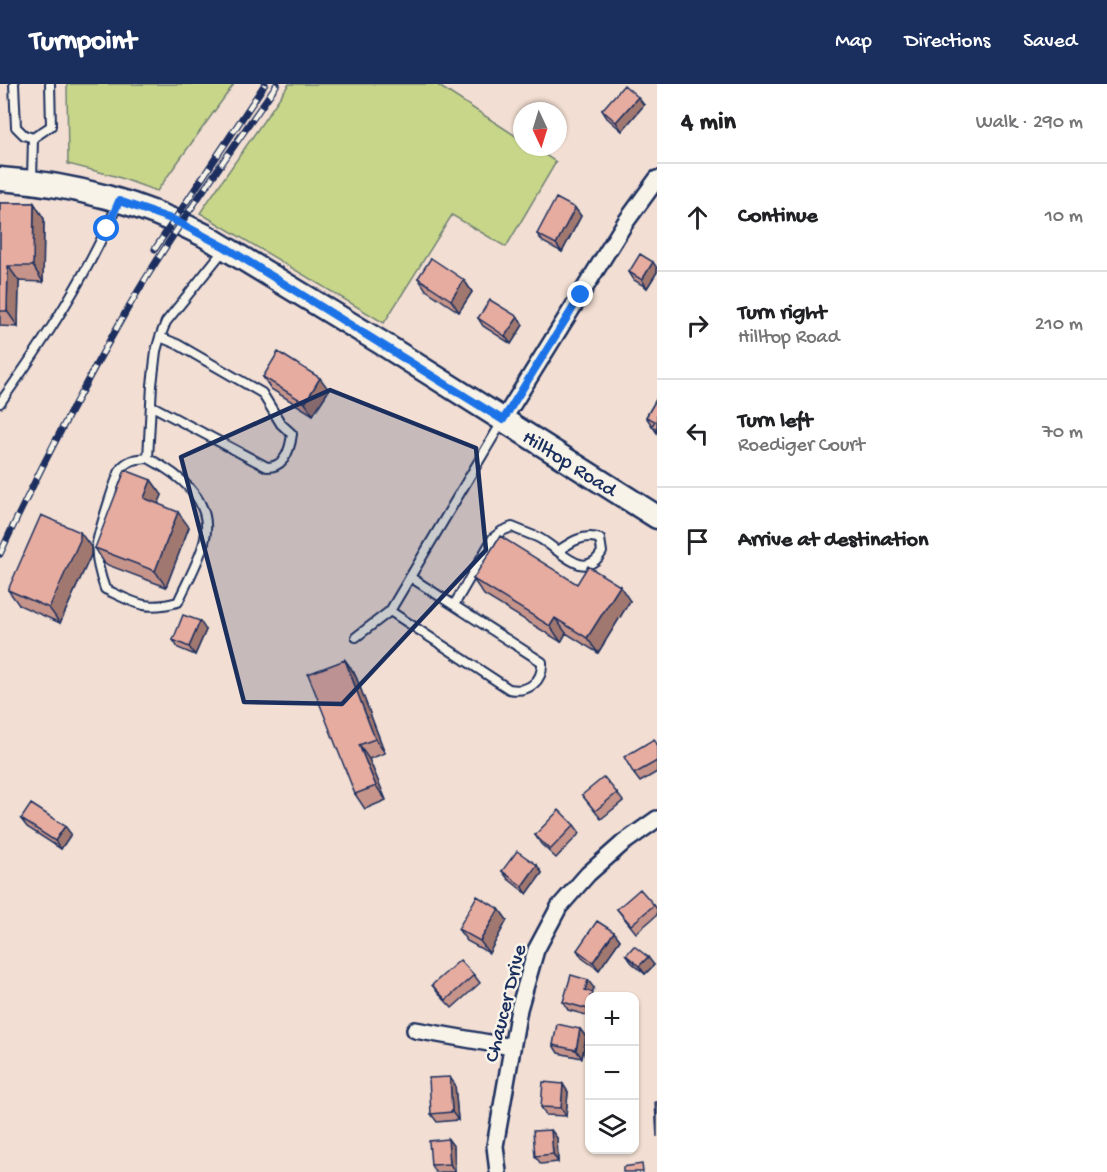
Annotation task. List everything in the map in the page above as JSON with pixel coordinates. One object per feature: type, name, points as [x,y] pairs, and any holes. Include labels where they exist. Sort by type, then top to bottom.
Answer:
[{"type":"main road","name":"Hilltop Road","points":[[0,179],[83,191],[174,220],[225,247],[657,517]]},
{"type":"street","points":[[503,420],[625,223],[657,179]]},
{"type":"street","name":"Chaucer Drive","points":[[498,1172],[495,1146],[519,1009],[536,950],[559,907],[588,874],[623,843],[657,819]]},
{"type":"street","points":[[415,1030],[512,1047]]},
{"type":"lane","points":[[14,84],[16,127],[24,135],[33,138]]},
{"type":"lane","points":[[33,138],[51,126],[50,84]]},
{"type":"lane","points":[[32,182],[33,138]]},
{"type":"lane","points":[[0,403],[34,356],[73,290],[107,229],[119,201]]},
{"type":"lane","points":[[148,458],[156,351],[160,337],[166,322],[225,247]]},
{"type":"lane","points":[[152,406],[267,467],[276,467],[284,462],[291,443],[292,434],[281,424],[262,393],[177,344],[160,337]]},
{"type":"lane","points":[[356,637],[390,610],[503,420]]},
{"type":"lane","points":[[148,458],[172,471],[194,492],[204,512],[207,527],[205,541],[178,602],[160,607],[141,606],[105,590],[98,561],[97,544],[120,469],[131,459],[148,458]]},
{"type":"lane","points":[[454,605],[493,538],[512,527],[539,538],[558,551],[581,565],[590,565],[597,561],[603,552],[600,539],[592,536],[579,539],[558,551]]},
{"type":"lane","points":[[390,610],[509,689],[518,691],[534,685],[542,672],[542,662],[410,577]]},
{"type":"highlighted area","points":[[330,390],[476,448],[486,550],[342,704],[244,702],[181,457]]},
{"type":"green space","points":[[67,84],[234,84],[157,191],[115,176],[68,164]]},
{"type":"green space","points":[[289,84],[436,84],[513,134],[513,156],[547,156],[556,162],[506,247],[452,215],[384,323],[200,213]]},
{"type":"building","points":[[624,85],[638,97],[616,122],[602,110]]},
{"type":"building","points":[[556,198],[575,208],[556,244],[537,234]]},
{"type":"building","points":[[0,203],[34,203],[33,266],[8,266],[7,311],[0,311]]},
{"type":"building","points":[[640,254],[653,262],[642,280],[629,272]]},
{"type":"building","points":[[431,258],[464,280],[451,300],[418,278]]},
{"type":"building","points":[[490,300],[518,317],[505,336],[478,318]]},
{"type":"building","points":[[278,352],[320,378],[305,403],[263,377]]},
{"type":"building","points":[[657,398],[657,429],[652,426],[655,421],[646,417]]},
{"type":"building","points":[[125,470],[151,480],[144,498],[178,512],[155,571],[95,548]]},
{"type":"building","points":[[41,515],[80,532],[80,540],[49,608],[8,590]]},
{"type":"building","points":[[500,536],[577,584],[588,566],[620,586],[587,638],[555,618],[550,626],[473,579]]},
{"type":"building","points":[[183,615],[200,621],[189,647],[173,640]]},
{"type":"building","points":[[345,660],[375,739],[359,745],[376,786],[355,794],[308,674]]},
{"type":"building","points":[[654,739],[657,745],[657,761],[634,774],[624,757]]},
{"type":"building","points":[[604,777],[617,793],[595,811],[582,795]]},
{"type":"building","points":[[31,804],[65,826],[55,841],[21,819]]},
{"type":"building","points":[[559,810],[574,825],[550,850],[535,835]]},
{"type":"building","points":[[517,851],[537,865],[522,886],[502,871]]},
{"type":"building","points":[[640,889],[654,905],[631,925],[617,909]]},
{"type":"building","points":[[477,896],[499,909],[480,941],[458,929]]},
{"type":"building","points":[[597,921],[614,932],[593,962],[577,950]]},
{"type":"building","points":[[634,946],[648,957],[639,966],[626,955]]},
{"type":"building","points":[[460,960],[474,975],[446,1000],[432,985]]},
{"type":"building","points":[[571,975],[588,980],[585,990],[590,992],[585,992],[585,1008],[563,1002]]},
{"type":"building","points":[[557,1024],[580,1029],[576,1050],[553,1045]]},
{"type":"building","points":[[450,1077],[452,1112],[431,1114],[429,1078]]},
{"type":"building","points":[[543,1082],[563,1084],[561,1108],[541,1107]]},
{"type":"building","points":[[655,1102],[657,1102],[657,1137]]},
{"type":"building","points":[[551,1130],[553,1154],[535,1156],[533,1131]]},
{"type":"building","points":[[448,1139],[450,1164],[431,1165],[429,1141]]},
{"type":"building","points":[[642,1164],[643,1172],[623,1172],[623,1167]]},
{"type":"railway","points":[[155,249],[265,84]]},
{"type":"railway","points":[[0,554],[61,430],[145,279],[277,84]]},
{"type":"route","points":[[107,229],[119,201],[174,220],[225,247],[503,420],[581,295]]}]
